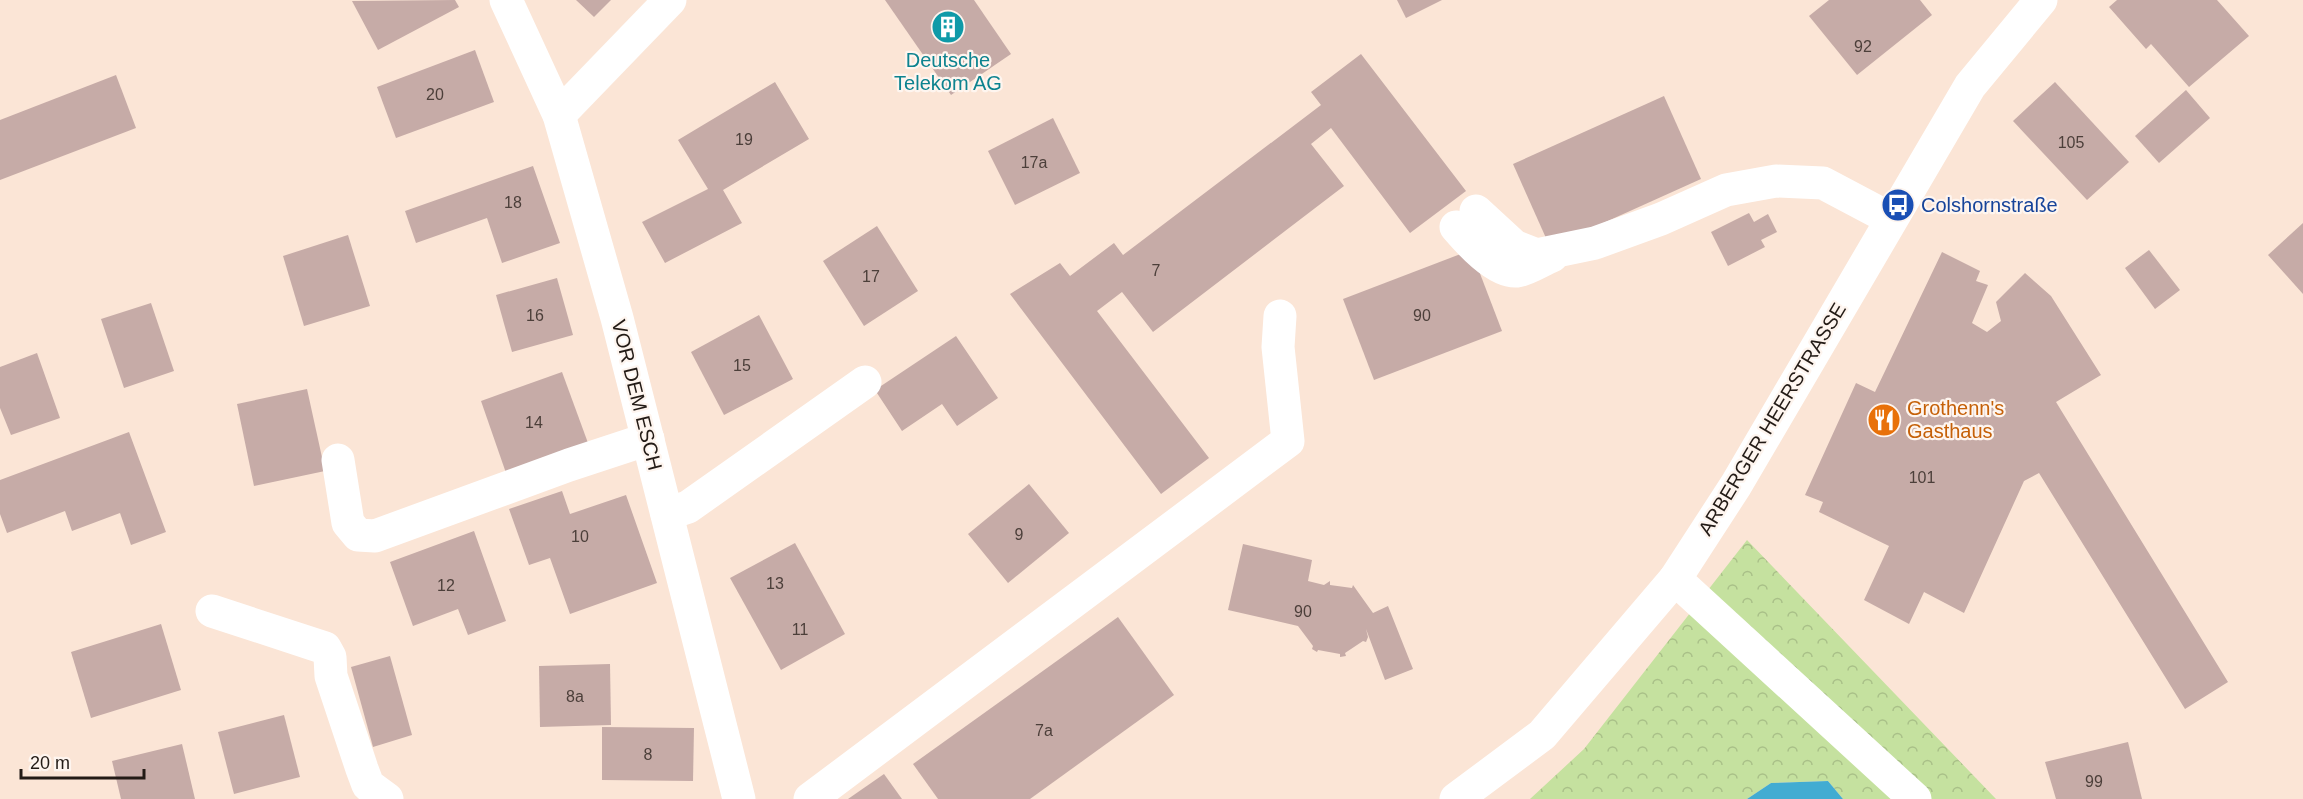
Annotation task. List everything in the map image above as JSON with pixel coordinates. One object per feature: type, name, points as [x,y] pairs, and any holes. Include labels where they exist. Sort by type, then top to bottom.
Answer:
[{"type":"street","name":"VOR DEM ESCH","points":[[506,0],[558,115],[617,318],[739,799]]},
{"type":"street","points":[[558,115],[670,0]]},
{"type":"street","name":"ARBERGER HEERSTRASSE","points":[[1456,799],[1542,735],[1675,579],[1736,485],[1970,86],[2030,3]]},
{"type":"street","points":[[1466,219],[1514,246],[1537,255],[1594,243],[1661,219],[1726,190],[1776,181],[1823,183],[1891,219]]},
{"type":"street","points":[[810,799],[1288,441],[1278,347],[1281,316]]},
{"type":"street","points":[[667,514],[688,507],[866,382]]},
{"type":"street","points":[[338,460],[348,523],[358,535],[375,536],[568,465],[648,439]]},
{"type":"street","points":[[1675,579],[1916,799]]},
{"type":"street","points":[[212,611],[325,648],[330,657],[331,676],[368,785],[387,799]]},
{"type":"green space","points":[[1747,540],[1996,799],[1843,799],[1828,781],[1771,783],[1747,799],[1530,799],[1584,749]]},
{"type":"water","points":[[1828,781],[1843,799],[1747,799],[1771,783]]},
{"type":"building","points":[[455,0],[459,7],[378,50],[352,1]]},
{"type":"building","points":[[576,0],[611,0],[594,17]]},
{"type":"building","name":"Deutsche Telekom AG","points":[[885,0],[974,0],[1011,54],[951,95]]},
{"type":"building","points":[[1397,0],[1442,0],[1406,18]]},
{"type":"building","points":[[1829,0],[1920,0],[1932,15],[1857,75],[1809,16]]},
{"type":"building","points":[[2117,0],[2217,0],[2249,36],[2189,87],[2151,44],[2146,49],[2109,7]]},
{"type":"building","points":[[475,50],[494,102],[396,138],[377,87]]},
{"type":"building","points":[[1361,54],[1466,191],[1410,233],[1331,128],[1311,144],[1344,186],[1153,332],[1122,292],[1097,311],[1209,458],[1161,494],[1010,294],[1060,263],[1070,276],[1114,243],[1123,255],[1321,105],[1311,92]]},
{"type":"building","points":[[116,75],[136,128],[0,180],[0,120]]},
{"type":"building","points":[[775,82],[809,139],[723,190],[742,223],[665,263],[642,222],[708,189],[678,140]]},
{"type":"building","points":[[2055,82],[2129,162],[2087,200],[2013,121]]},
{"type":"building","points":[[2186,90],[2210,118],[2159,163],[2135,136]]},
{"type":"building","points":[[1664,96],[1701,179],[1550,247],[1513,164]]},
{"type":"building","points":[[1053,118],[1080,173],[1015,205],[988,151]]},
{"type":"building","points":[[533,166],[560,243],[502,263],[487,218],[416,243],[405,211]]},
{"type":"building","points":[[1749,213],[1754,222],[1768,214],[1777,232],[1761,240],[1765,247],[1728,266],[1711,232]]},
{"type":"building","points":[[2303,223],[2303,294],[2268,255]]},
{"type":"building","points":[[877,226],[918,291],[864,326],[823,261]]},
{"type":"building","points":[[348,235],[370,306],[304,326],[283,256]]},
{"type":"building","points":[[1471,250],[1502,331],[1374,380],[1343,299]]},
{"type":"building","points":[[2149,250],[2180,290],[2155,309],[2125,268]]},
{"type":"building","points":[[1942,252],[1980,271],[1976,281],[1988,285],[1972,323],[1987,332],[2001,321],[1996,302],[2025,273],[2051,296],[2101,375],[2056,402],[2228,682],[2185,709],[2039,473],[2024,481],[1964,613],[1924,592],[1909,624],[1864,600],[1889,546],[1819,512],[1823,502],[1805,495],[1856,383],[1875,392]]},
{"type":"building","points":[[557,278],[573,335],[512,352],[496,295]]},
{"type":"building","points":[[151,303],[174,371],[124,388],[101,319]]},
{"type":"building","points":[[759,315],[793,379],[724,415],[691,352]]},
{"type":"building","points":[[956,336],[998,398],[957,426],[942,404],[902,431],[875,390]]},
{"type":"building","points":[[37,353],[60,418],[11,435],[0,408],[0,367]]},
{"type":"building","points":[[562,372],[588,443],[506,473],[481,401]]},
{"type":"building","points":[[307,389],[325,471],[254,486],[237,404]]},
{"type":"building","points":[[129,432],[166,532],[131,545],[120,513],[72,531],[65,511],[7,533],[0,514],[0,480]]},
{"type":"building","points":[[1029,484],[1069,533],[1008,583],[968,534]]},
{"type":"building","points":[[562,491],[570,514],[626,495],[657,583],[570,614],[550,558],[529,565],[509,509]]},
{"type":"building","points":[[474,531],[506,621],[468,635],[458,609],[413,626],[390,562]]},
{"type":"building","points":[[795,543],[845,634],[781,670],[730,578]]},
{"type":"building","points":[[1243,544],[1312,560],[1308,581],[1324,585],[1330,581],[1330,585],[1352,588],[1353,585],[1373,613],[1388,606],[1413,669],[1385,680],[1366,629],[1368,637],[1366,642],[1363,641],[1345,653],[1346,656],[1340,657],[1340,654],[1318,650],[1317,652],[1312,649],[1313,646],[1298,626],[1228,610]]},
{"type":"building","points":[[1118,617],[1174,695],[1030,799],[938,799],[913,764]]},
{"type":"building","points":[[161,624],[181,690],[91,718],[71,652]]},
{"type":"building","points":[[390,656],[412,735],[373,747],[351,667]]},
{"type":"building","points":[[610,664],[611,725],[540,727],[539,666]]},
{"type":"building","points":[[284,715],[300,777],[234,794],[218,732]]},
{"type":"building","points":[[602,727],[694,728],[693,781],[602,780]]},
{"type":"building","points":[[2128,742],[2142,799],[2056,799],[2045,762]]},
{"type":"building","points":[[182,744],[195,799],[121,799],[112,761]]},
{"type":"building","points":[[884,774],[902,799],[848,799]]},
{"type":"place","name":"Deutsche Telekom AG","points":[[948,27]]},
{"type":"place","name":"Colshornstraße","points":[[1898,205]]},
{"type":"place","name":"Grothenn's Gasthaus","points":[[1884,420]]}]
